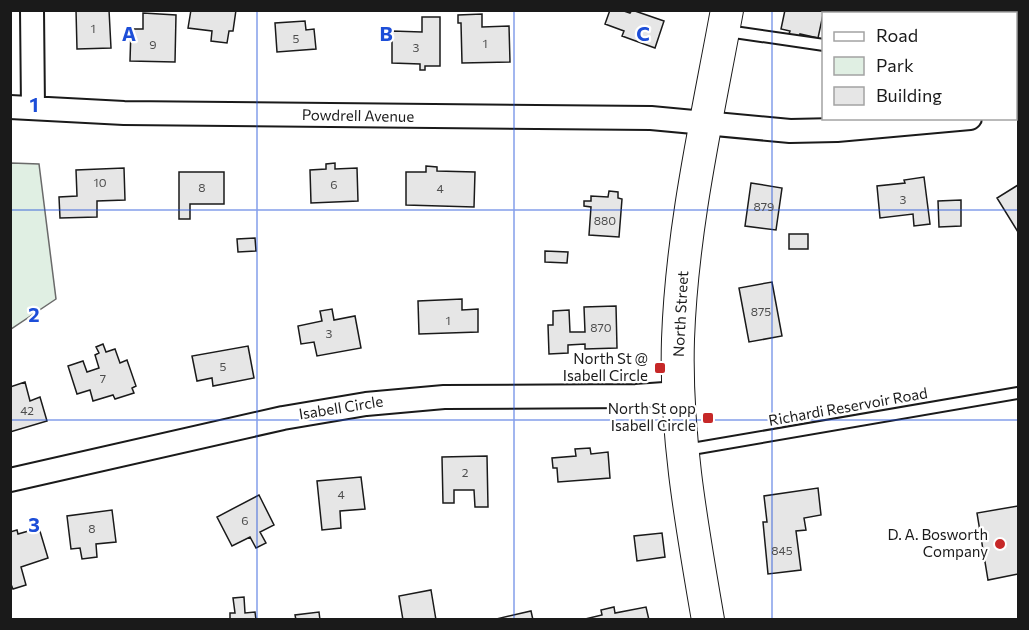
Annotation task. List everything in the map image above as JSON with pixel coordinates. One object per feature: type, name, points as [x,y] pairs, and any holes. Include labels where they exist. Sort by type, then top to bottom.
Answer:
[{"type":"main road","name":"North Street","points":[[708,620],[690,518],[679,393],[678,340],[691,208],[725,20]]},
{"type":"street","points":[[22,108],[32,10]]},
{"type":"street","name":"Powdrell Avenue","points":[[22,108],[160,114],[651,118],[790,131],[837,130],[948,120]]},
{"type":"street","name":"Isabell Circle","points":[[10,480],[283,418],[366,404],[419,398],[470,396],[636,396],[679,393]]},
{"type":"lane","points":[[725,20],[822,44]]},
{"type":"lane","name":"Richardi Reservoir Road","points":[[683,451],[1018,393]]},
{"type":"green space","points":[[11,163],[39,164],[56,299],[11,329]]},
{"type":"building","points":[[76,10],[109,10],[111,48],[77,49]]},
{"type":"building","points":[[191,10],[236,10],[233,31],[229,31],[227,43],[211,41],[212,31],[188,28]]},
{"type":"building","points":[[610,10],[630,13],[632,10],[664,21],[655,48],[622,36],[624,31],[605,24]]},
{"type":"building","points":[[785,10],[824,10],[818,38],[800,34],[799,39],[788,37],[790,31],[781,29]]},
{"type":"building","points":[[833,10],[874,10],[874,12],[833,12]]},
{"type":"building","points":[[143,13],[176,15],[175,62],[130,61],[131,29],[143,29]]},
{"type":"building","points":[[482,14],[482,27],[509,26],[510,62],[462,63],[461,23],[458,23],[458,15]]},
{"type":"building","points":[[422,17],[440,17],[440,66],[425,66],[425,70],[420,70],[420,64],[392,63],[392,31],[422,32]]},
{"type":"building","points":[[305,21],[306,30],[314,29],[316,49],[277,52],[275,23]]},
{"type":"building","points":[[335,163],[335,169],[357,168],[358,201],[311,203],[310,170],[326,169],[326,164]]},
{"type":"building","points":[[426,166],[437,167],[437,171],[475,172],[474,207],[406,205],[406,172],[426,172]]},
{"type":"building","points":[[124,168],[125,200],[97,201],[97,217],[60,218],[59,197],[77,196],[76,170]]},
{"type":"building","points":[[179,172],[224,172],[224,204],[190,204],[190,219],[179,219]]},
{"type":"building","points":[[924,177],[930,224],[914,226],[913,214],[880,218],[877,186],[905,183],[904,180]]},
{"type":"building","points":[[751,183],[782,188],[776,230],[745,226]]},
{"type":"building","points":[[1018,185],[1018,232],[997,198]]},
{"type":"building","points":[[609,191],[618,192],[618,198],[622,199],[619,237],[589,235],[591,207],[584,206],[584,201],[591,201],[591,196],[608,197]]},
{"type":"building","points":[[961,200],[961,226],[939,227],[938,201]]},
{"type":"building","points":[[789,234],[808,234],[808,249],[789,249]]},
{"type":"building","points":[[255,238],[256,251],[238,252],[237,239]]},
{"type":"building","points":[[545,251],[568,252],[567,263],[545,262]]},
{"type":"building","points":[[772,282],[782,336],[749,342],[739,288]]},
{"type":"building","points":[[462,299],[462,310],[478,309],[478,332],[419,334],[418,301]]},
{"type":"building","points":[[616,306],[617,348],[585,349],[585,344],[568,345],[568,353],[549,354],[548,325],[553,325],[553,311],[569,310],[570,332],[585,332],[584,307]]},
{"type":"building","points":[[332,309],[334,320],[355,316],[361,348],[317,356],[314,342],[301,344],[298,326],[322,321],[320,311]]},
{"type":"building","points":[[103,344],[106,352],[115,349],[120,363],[127,360],[136,386],[132,388],[134,393],[115,399],[113,395],[93,401],[90,390],[77,394],[68,366],[83,361],[87,372],[99,368],[95,355],[99,353],[96,347]]},
{"type":"building","points":[[248,346],[254,378],[213,386],[212,378],[197,381],[192,356]]},
{"type":"building","points":[[25,382],[30,401],[40,397],[47,421],[10,432],[10,387]]},
{"type":"building","points":[[590,448],[591,454],[608,452],[610,478],[558,482],[557,468],[553,468],[552,458],[576,456],[575,449]]},
{"type":"building","points":[[487,456],[488,507],[475,507],[474,490],[454,490],[454,503],[443,503],[442,457]]},
{"type":"building","points":[[361,477],[365,509],[340,511],[341,528],[322,530],[317,481]]},
{"type":"building","points":[[818,488],[821,515],[804,518],[806,530],[796,531],[801,570],[768,574],[763,522],[767,522],[764,496]]},
{"type":"building","points":[[259,495],[274,525],[260,532],[266,543],[256,548],[250,537],[232,546],[217,517]]},
{"type":"building","name":"D. A. Bosworth Company","points":[[1018,506],[1018,574],[988,580],[977,513]]},
{"type":"building","points":[[112,510],[116,542],[96,544],[97,557],[82,559],[80,548],[71,549],[67,516]]},
{"type":"building","points":[[39,528],[48,558],[21,567],[26,585],[13,589],[10,582],[10,532],[17,530],[18,534]]},
{"type":"building","points":[[662,533],[665,557],[637,561],[634,536]]},
{"type":"building","points":[[431,590],[436,620],[403,620],[399,596]]},
{"type":"building","points":[[244,597],[245,613],[255,612],[256,620],[230,620],[230,613],[235,613],[233,598]]},
{"type":"building","points":[[614,607],[615,613],[646,607],[649,620],[581,620],[602,615],[601,610]]},
{"type":"building","points":[[531,611],[533,620],[496,620],[496,619]]},
{"type":"building","points":[[319,612],[320,620],[296,620],[295,615]]},
{"type":"place","name":"North St @ Isabell Circle","points":[[660,368]]},
{"type":"place","name":"North St opp Isabell Circle","points":[[708,418]]},
{"type":"place","name":"D. A. Bosworth Company","points":[[1000,544]]}]
